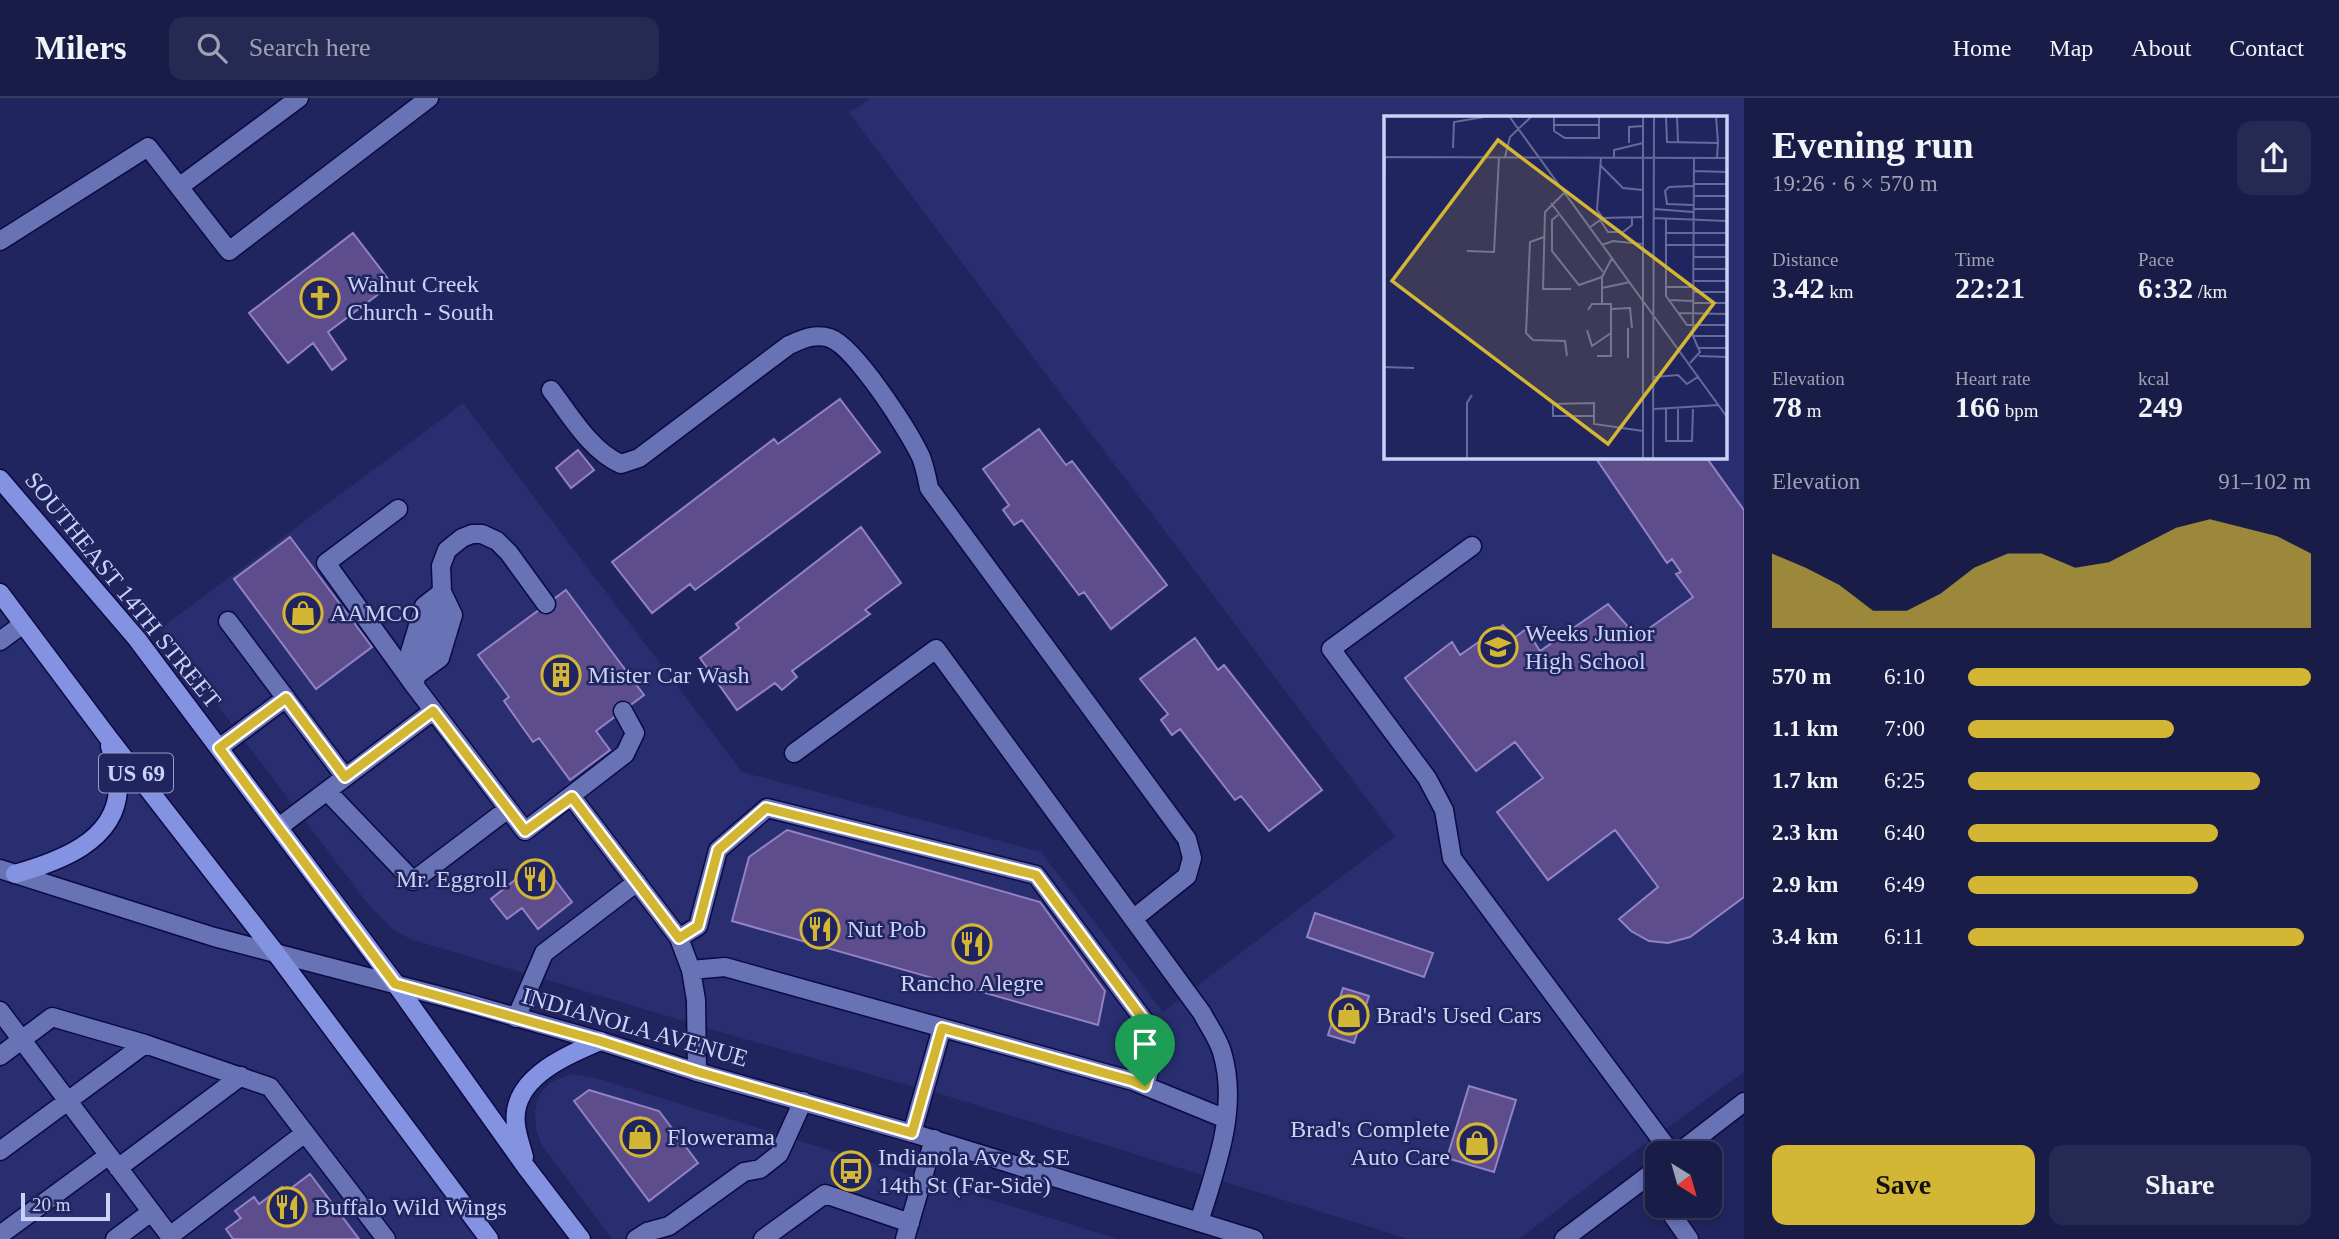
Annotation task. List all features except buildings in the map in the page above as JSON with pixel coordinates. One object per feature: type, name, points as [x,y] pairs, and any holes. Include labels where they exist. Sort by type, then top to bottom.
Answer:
[{"type":"main road","points":[[179,187],[299,98]]},
{"type":"main road","points":[[0,241],[148,147],[229,251],[429,98]]},
{"type":"main road","points":[[551,390],[592,443],[606,457],[621,464],[639,458],[789,345],[813,335],[832,339],[849,351],[907,429],[922,460],[929,488],[1187,839],[1192,858],[1187,876],[1133,919]]},
{"type":"main road","name":"SOUTHEAST 14TH STREET","points":[[0,479],[137,639],[279,827],[581,1239]]},
{"type":"main road","points":[[398,509],[326,563],[416,679],[433,711],[525,831],[625,754],[635,733],[623,711]]},
{"type":"main road","points":[[416,679],[442,592],[441,566],[447,550],[462,538],[482,534],[497,541],[546,604]]},
{"type":"main road","points":[[1472,546],[1331,649],[1427,778],[1444,810],[1451,858],[1662,1141]]},
{"type":"main road","name":"US 69","points":[[0,593],[275,952],[489,1239]]},
{"type":"main road","points":[[228,621],[345,777]]},
{"type":"main road","points":[[0,641],[23,624]]},
{"type":"main road","points":[[794,753],[936,649],[1202,1013],[1222,1051],[1228,1094],[1224,1138],[1199,1222]]},
{"type":"main road","points":[[219,748],[286,698]]},
{"type":"main road","points":[[279,827],[433,711]]},
{"type":"main road","points":[[7,871],[48,864],[88,843],[104,828],[114,809],[118,789],[116,766],[107,736]]},
{"type":"main road","points":[[327,791],[413,881],[508,809]]},
{"type":"main road","points":[[572,797],[679,938],[691,970],[696,1000],[698,1072]]},
{"type":"main road","points":[[679,938],[698,926],[718,850],[766,808],[1036,875],[1158,1039],[1145,1086]]},
{"type":"main road","name":"INDIANOLA AVENUE","points":[[7,871],[214,937],[600,1041],[698,1072],[934,1139],[1254,1239]]},
{"type":"main road","points":[[516,1018],[544,953],[637,882]]},
{"type":"main road","points":[[691,970],[725,967],[1133,1081],[1226,1119]]},
{"type":"main road","points":[[0,1011],[171,1238],[305,1133]]},
{"type":"main road","points":[[0,1056],[52,1017],[145,1044],[270,1087],[386,1239]]},
{"type":"main road","points":[[912,1133],[942,1028]]},
{"type":"main road","points":[[526,1167],[515,1122],[518,1103],[528,1086],[561,1058],[600,1041]]},
{"type":"main road","points":[[0,1151],[145,1044]]},
{"type":"main road","points":[[0,1235],[241,1076]]},
{"type":"main road","points":[[636,1239],[647,1232],[669,1226],[744,1172],[760,1169],[779,1154],[803,1101]]},
{"type":"main road","points":[[1694,1141],[1744,1102]]},
{"type":"main road","points":[[763,1239],[825,1194],[908,1231],[934,1139]]},
{"type":"main road","points":[[1564,1239],[1645,1178]]},
{"type":"main road","points":[[115,1239],[151,1212]]},
{"type":"main road","points":[[1674,1218],[1689,1239]]},
{"type":"shaded area","points":[[870,98],[1744,98],[1744,1072],[1649,1141],[1645,1141],[1645,1144],[1519,1239],[1409,1239],[947,1096],[727,1034],[410,939],[393,929],[368,904],[160,629],[463,403],[742,772],[1041,852],[1163,1012],[1395,836],[849,113]]},
{"type":"shaded area","points":[[0,591],[486,1239],[0,1239]]},
{"type":"shaded area","points":[[571,1074],[596,1078],[1118,1239],[612,1239],[541,1144],[536,1129],[537,1101],[542,1091],[551,1082]]},
{"type":"place","name":"Walnut Creek Church - South","points":[[320,298]]},
{"type":"place","name":"AAMCO","points":[[303,613]]},
{"type":"place","name":"Weeks Junior High School","points":[[1498,647]]},
{"type":"place","name":"Mister Car Wash","points":[[561,675]]},
{"type":"place","name":"Mr. Eggroll","points":[[535,879]]},
{"type":"place","name":"Nut Pob","points":[[820,929]]},
{"type":"place","name":"Rancho Alegre","points":[[972,944]]},
{"type":"place","name":"Brad's Used Cars","points":[[1349,1015]]},
{"type":"place","name":"Flowerama","points":[[640,1137]]},
{"type":"place","name":"Brad's Complete Auto Care","points":[[1477,1143]]},
{"type":"place","name":"Indianola Ave & SE 14th St (Far-Side)","points":[[851,1171]]},
{"type":"place","name":"Buffalo Wild Wings","points":[[287,1207]]},
{"type":"route","points":[[286,698],[345,777],[433,711],[525,831],[572,797],[679,938],[698,926],[718,850],[766,808],[1036,875],[1158,1039],[1145,1086],[942,1028],[912,1133],[395,984],[219,748],[286,698]]}]
